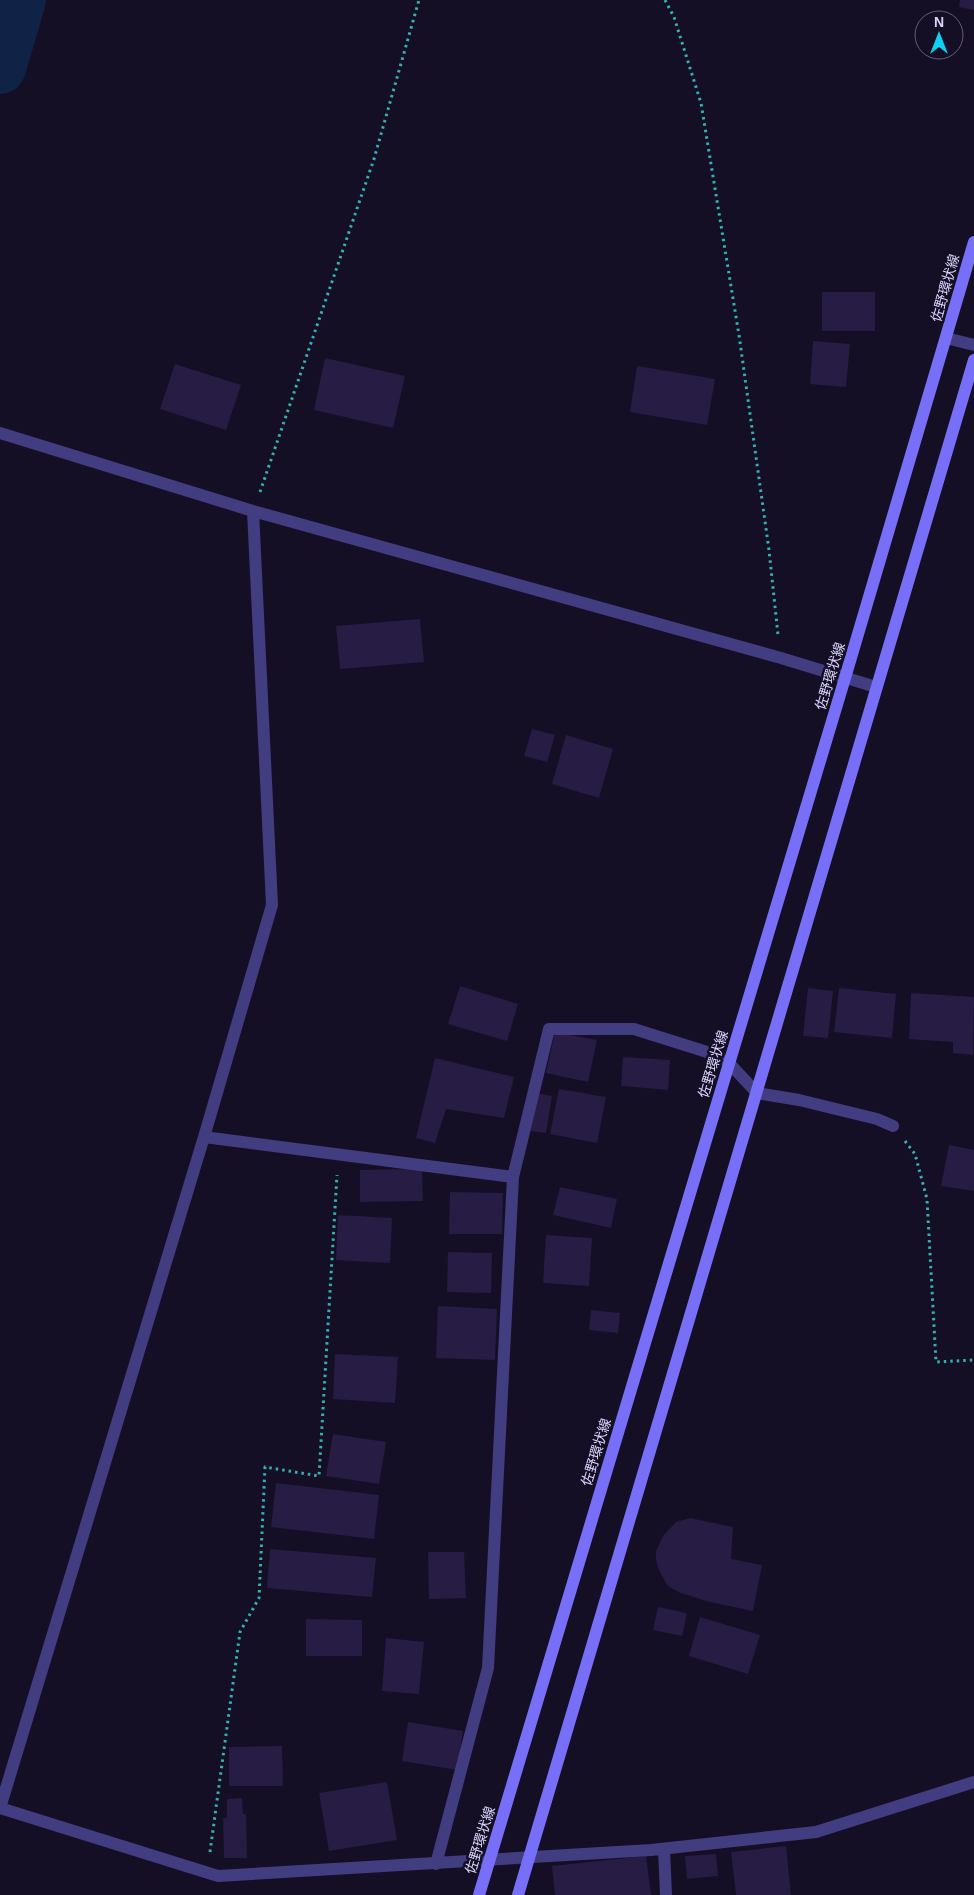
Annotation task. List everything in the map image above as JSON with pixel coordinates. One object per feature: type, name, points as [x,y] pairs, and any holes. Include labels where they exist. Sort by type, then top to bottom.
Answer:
[{"type":"main road","name":"佐野環状線","points":[[479,1895],[974,242]]},
{"type":"main road","points":[[518,1895],[974,360]]},
{"type":"street","points":[[946,338],[974,345]]},
{"type":"street","points":[[0,433],[253,511],[781,658],[876,687]]},
{"type":"street","points":[[253,511],[272,905],[204,1136],[0,1808],[218,1876],[664,1849],[816,1832],[974,1782]]},
{"type":"street","points":[[436,1864],[488,1668],[513,1177],[549,1029],[634,1029],[707,1052],[729,1063],[757,1093],[816,1104],[877,1119],[893,1126]]},
{"type":"street","points":[[204,1136],[513,1177]]},
{"type":"street","points":[[664,1849],[666,1895]]},
{"type":"path","points":[[253,511],[374,158],[418,0]]},
{"type":"path","points":[[665,0],[674,17],[701,104],[746,384],[769,550],[781,658]]},
{"type":"path","points":[[893,1126],[915,1154],[927,1199],[936,1362],[974,1360]]},
{"type":"path","points":[[208,1872],[240,1632],[259,1598],[265,1467],[319,1476],[338,1154]]},
{"type":"building","points":[[960,0],[974,0],[974,10],[959,7]]},
{"type":"building","points":[[822,292],[875,292],[875,331],[822,331]]},
{"type":"building","points":[[813,341],[850,344],[846,387],[810,384]]},
{"type":"building","points":[[325,358],[405,376],[393,428],[314,410]]},
{"type":"building","points":[[175,364],[241,385],[226,430],[160,409]]},
{"type":"building","points":[[637,366],[715,379],[707,425],[630,412]]},
{"type":"building","points":[[420,619],[424,662],[340,669],[336,626]]},
{"type":"building","points":[[532,729],[555,735],[547,762],[524,756]]},
{"type":"building","points":[[566,735],[613,749],[599,798],[552,784]]},
{"type":"building","points":[[460,986],[518,1004],[507,1041],[448,1024]]},
{"type":"building","points":[[808,988],[833,991],[828,1038],[803,1036]]},
{"type":"building","points":[[839,988],[896,994],[892,1038],[834,1032]]},
{"type":"building","points":[[911,993],[974,997],[973,1055],[953,1053],[953,1042],[909,1039]]},
{"type":"building","points":[[555,1032],[597,1040],[588,1082],[546,1073]]},
{"type":"building","points":[[623,1057],[670,1060],[668,1090],[621,1086]]},
{"type":"building","points":[[435,1058],[514,1077],[504,1118],[446,1109],[435,1143],[416,1138]]},
{"type":"building","points":[[559,1089],[606,1097],[597,1143],[550,1134]]},
{"type":"building","points":[[536,1093],[552,1096],[546,1133],[530,1131]]},
{"type":"building","points":[[949,1145],[974,1150],[974,1191],[941,1186]]},
{"type":"building","points":[[422,1169],[423,1201],[360,1202],[360,1170]]},
{"type":"building","points":[[560,1187],[617,1199],[611,1228],[553,1215]]},
{"type":"building","points":[[450,1192],[503,1193],[502,1234],[449,1234]]},
{"type":"building","points":[[338,1215],[392,1218],[390,1263],[336,1260]]},
{"type":"building","points":[[546,1235],[592,1238],[589,1286],[543,1283]]},
{"type":"building","points":[[448,1252],[492,1253],[491,1293],[447,1292]]},
{"type":"building","points":[[438,1306],[497,1309],[495,1360],[436,1358]]},
{"type":"building","points":[[591,1310],[620,1313],[618,1333],[589,1330]]},
{"type":"building","points":[[335,1354],[398,1357],[395,1403],[333,1399]]},
{"type":"building","points":[[333,1434],[386,1442],[379,1484],[326,1476]]},
{"type":"building","points":[[276,1483],[379,1495],[374,1539],[271,1527]]},
{"type":"building","points":[[690,1518],[733,1527],[731,1559],[762,1565],[753,1611],[710,1602],[678,1592],[667,1585],[659,1570],[656,1551],[663,1536],[676,1522]]},
{"type":"building","points":[[270,1549],[376,1558],[372,1597],[267,1588]]},
{"type":"building","points":[[428,1552],[464,1552],[466,1598],[429,1599]]},
{"type":"building","points":[[658,1607],[687,1613],[682,1636],[653,1630]]},
{"type":"building","points":[[700,1617],[760,1635],[748,1674],[689,1656]]},
{"type":"building","points":[[306,1619],[362,1620],[362,1656],[306,1656]]},
{"type":"building","points":[[386,1638],[424,1642],[419,1694],[382,1691]]},
{"type":"building","points":[[408,1722],[463,1731],[457,1770],[402,1761]]},
{"type":"building","points":[[282,1746],[283,1786],[229,1786],[229,1747]]},
{"type":"building","points":[[387,1782],[397,1840],[329,1851],[319,1793]]},
{"type":"building","points":[[242,1798],[243,1814],[246,1814],[247,1858],[224,1858],[223,1818],[227,1818],[227,1799]]},
{"type":"building","points":[[786,1846],[791,1895],[736,1895],[731,1852]]},
{"type":"building","points":[[716,1854],[718,1876],[687,1879],[685,1856]]},
{"type":"building","points":[[646,1856],[651,1895],[555,1895],[552,1866]]},
{"type":"waterway","points":[[0,68],[20,0]]}]
